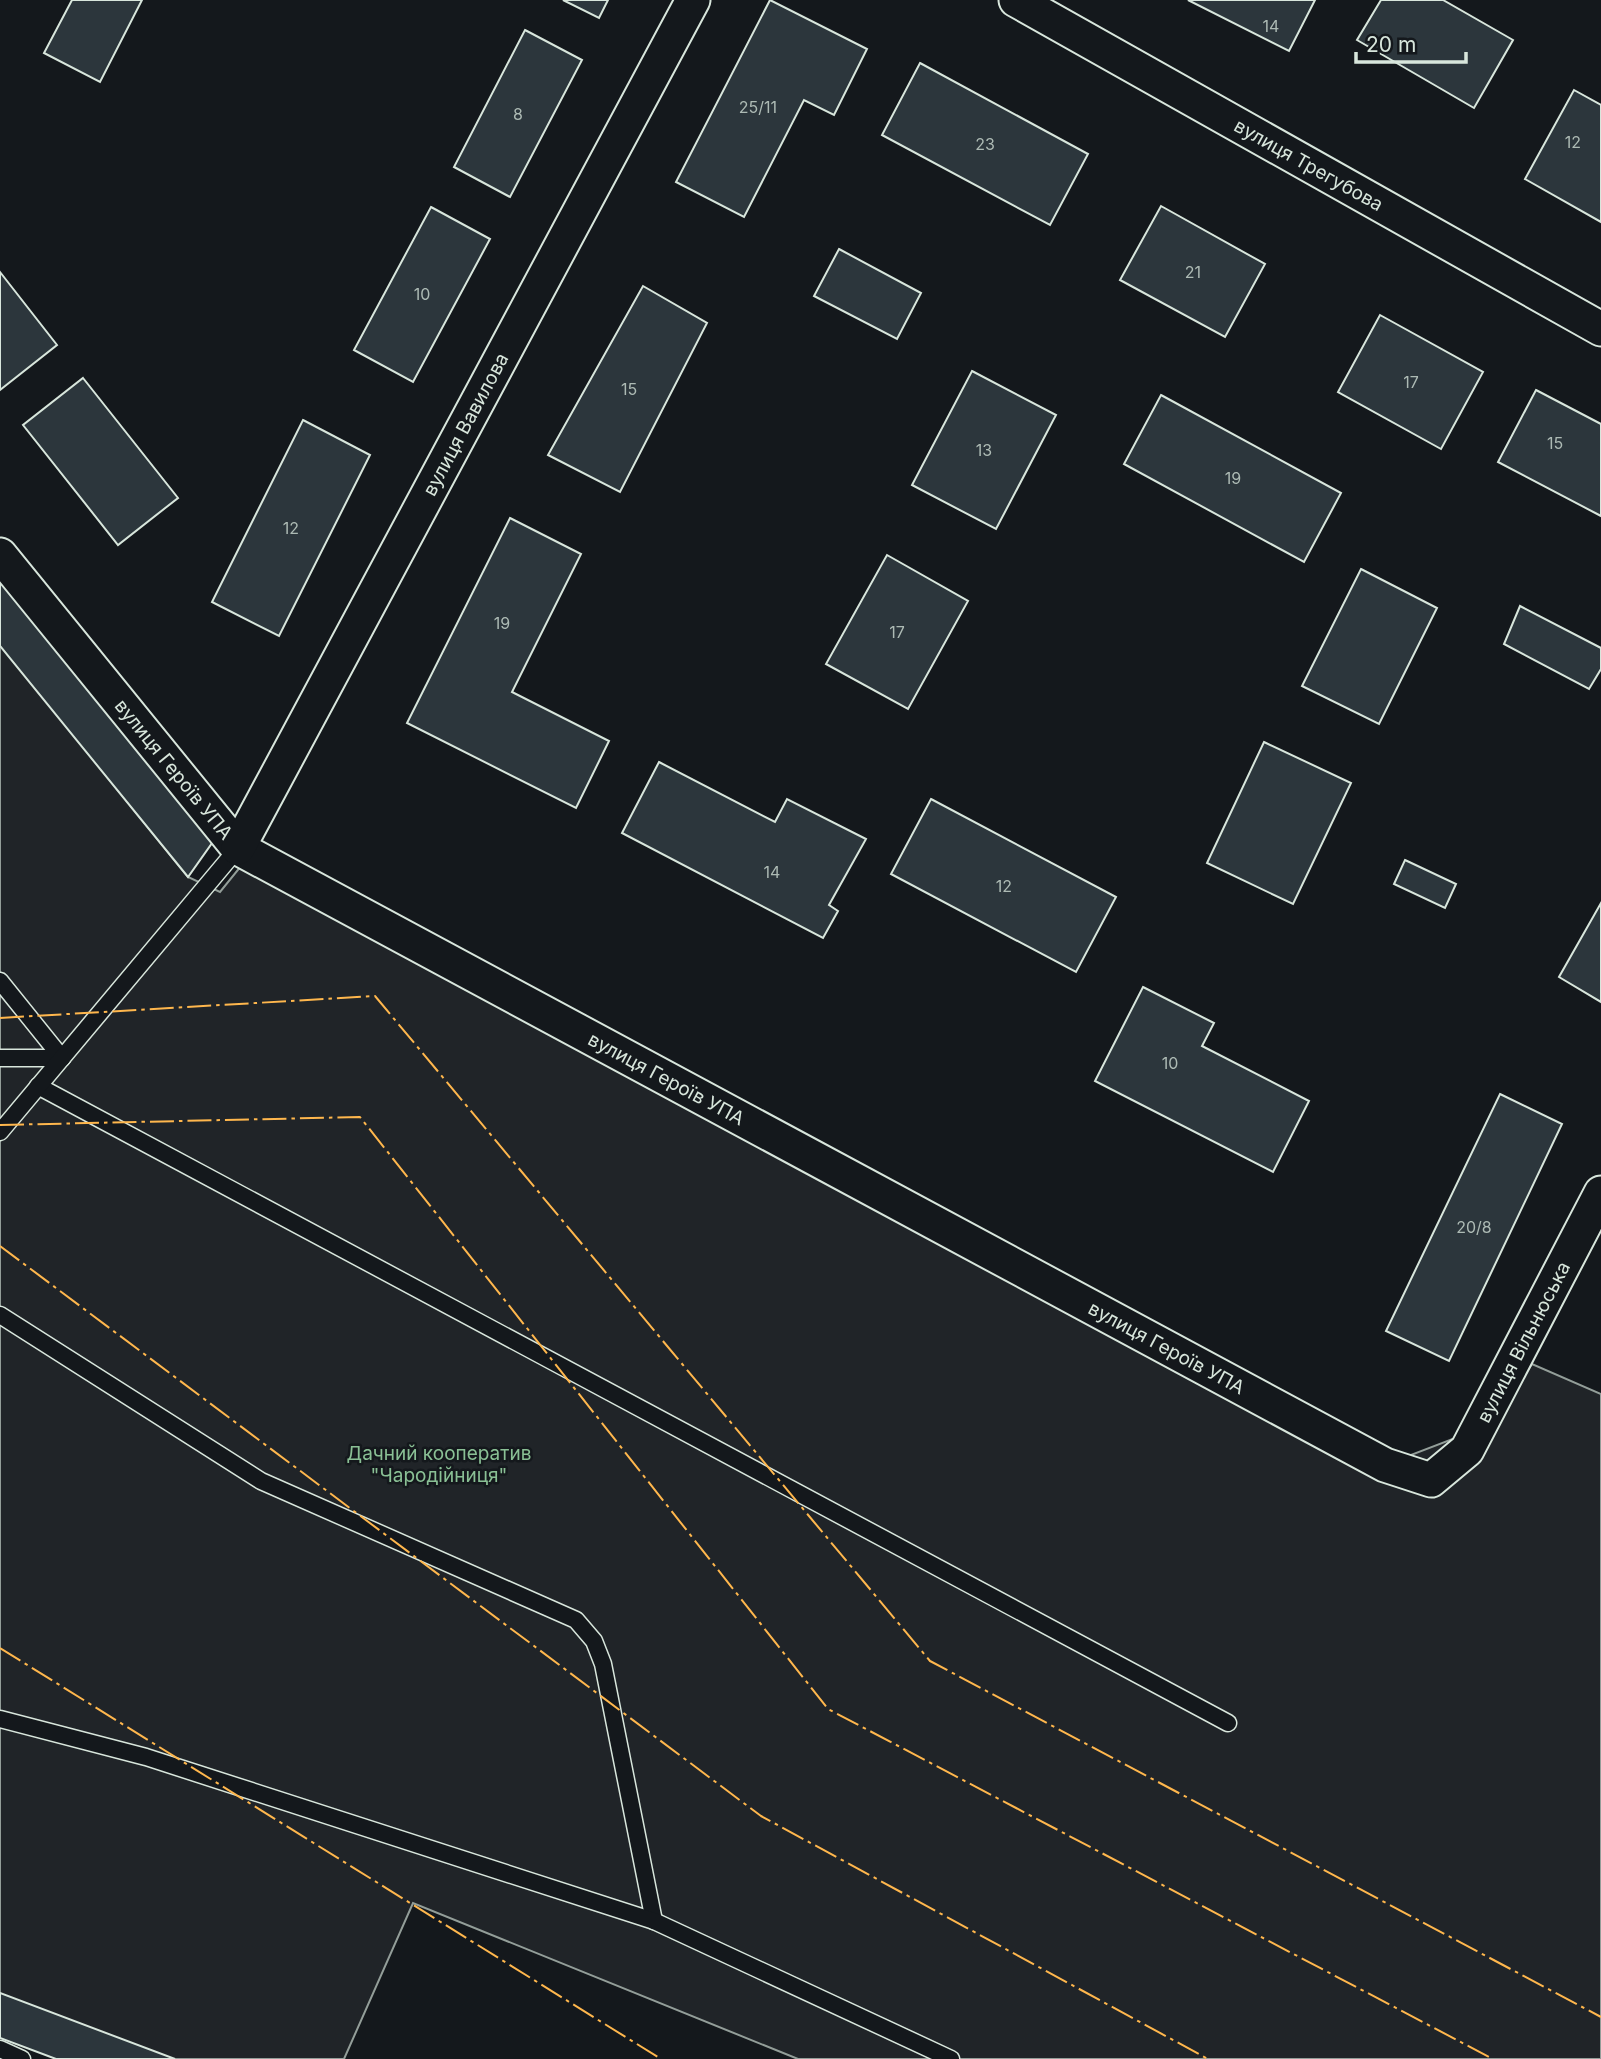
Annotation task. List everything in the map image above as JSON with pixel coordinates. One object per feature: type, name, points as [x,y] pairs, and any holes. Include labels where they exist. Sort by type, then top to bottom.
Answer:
[{"type":"street","name":"вулиця Вавилова","points":[[238,848],[693,0]]},
{"type":"street","name":"вулиця Трегубова","points":[[1016,0],[1601,329]]},
{"type":"street","name":"вулиця Героїв УПА","points":[[0,555],[238,848],[1373,1458],[1431,1480]]},
{"type":"street","name":"вулиця Вільнюська","points":[[1431,1480],[1467,1450],[1601,1192]]},
{"type":"lane","points":[[0,1132],[238,848]]},
{"type":"lane","points":[[0,981],[62,1058]]},
{"type":"lane","points":[[0,1058],[62,1058]]},
{"type":"lane","points":[[38,1086],[1228,1723]]},
{"type":"lane","points":[[0,1315],[261,1481],[576,1620],[594,1641],[603,1664],[654,1920]]},
{"type":"lane","points":[[0,1719],[159,1761],[654,1920],[797,1984],[951,2059]]},
{"type":"lane","points":[[0,2049],[22,2059]]},
{"type":"green space","name":"Дачний кооператив \"Чародійниця\"","points":[[0,644],[188,877],[220,892],[241,866],[1385,1465],[1492,1424],[1532,1364],[1601,1394],[1601,2059],[798,2059],[413,1903],[344,2059],[118,2059],[0,2013]]},
{"type":"building","points":[[72,0],[142,0],[100,82],[44,53]]},
{"type":"building","points":[[563,0],[608,0],[599,18]]},
{"type":"building","points":[[770,0],[867,49],[834,115],[804,100],[744,217],[676,182]]},
{"type":"building","points":[[1188,0],[1315,0],[1289,51]]},
{"type":"building","points":[[1381,0],[1443,0],[1513,40],[1474,108],[1357,40]]},
{"type":"building","points":[[525,30],[582,60],[510,197],[454,167]]},
{"type":"building","points":[[920,63],[1088,154],[1050,225],[882,135]]},
{"type":"building","points":[[1574,90],[1601,105],[1601,222],[1525,179]]},
{"type":"building","points":[[1161,206],[1265,264],[1225,337],[1120,280]]},
{"type":"building","points":[[431,207],[490,239],[413,382],[354,350]]},
{"type":"building","points":[[839,249],[921,293],[897,339],[814,296]]},
{"type":"building","points":[[0,272],[57,345],[0,390]]},
{"type":"building","points":[[643,286],[707,323],[620,492],[548,455]]},
{"type":"building","points":[[1380,315],[1483,372],[1441,449],[1338,392]]},
{"type":"building","points":[[972,371],[1056,415],[996,529],[912,485]]},
{"type":"building","points":[[83,378],[178,498],[118,545],[23,425]]},
{"type":"building","points":[[1536,390],[1601,424],[1601,516],[1498,462]]},
{"type":"building","points":[[1161,395],[1341,493],[1304,562],[1124,464]]},
{"type":"building","points":[[303,420],[370,455],[279,636],[212,602]]},
{"type":"building","points":[[510,518],[581,554],[512,692],[609,741],[576,808],[407,723]]},
{"type":"building","points":[[887,555],[968,601],[908,709],[826,664]]},
{"type":"building","points":[[1361,569],[1437,608],[1379,724],[1302,686]]},
{"type":"building","points":[[0,575],[217,836],[188,877],[0,646]]},
{"type":"building","points":[[1520,606],[1601,648],[1601,669],[1589,689],[1504,644]]},
{"type":"building","points":[[1264,742],[1351,783],[1293,904],[1207,863]]},
{"type":"building","points":[[659,762],[775,822],[787,799],[866,839],[829,905],[838,911],[823,938],[622,833]]},
{"type":"building","points":[[931,799],[1116,897],[1076,972],[891,874]]},
{"type":"building","points":[[1405,860],[1456,884],[1445,908],[1394,884]]},
{"type":"building","points":[[1601,903],[1601,1002],[1559,977]]},
{"type":"building","points":[[1143,987],[1214,1023],[1202,1046],[1309,1101],[1273,1172],[1095,1081]]},
{"type":"building","points":[[1500,1094],[1562,1124],[1449,1361],[1386,1331]]},
{"type":"building","points":[[0,1993],[175,2059],[56,2059],[0,2038]]},
{"type":"power","points":[[0,1018],[375,996],[930,1661],[1601,2017]]},
{"type":"power","points":[[0,1125],[360,1117],[828,1709],[1493,2059]]},
{"type":"power","points":[[0,1246],[761,1816],[1208,2059]]},
{"type":"power","points":[[0,1648],[661,2059]]}]
